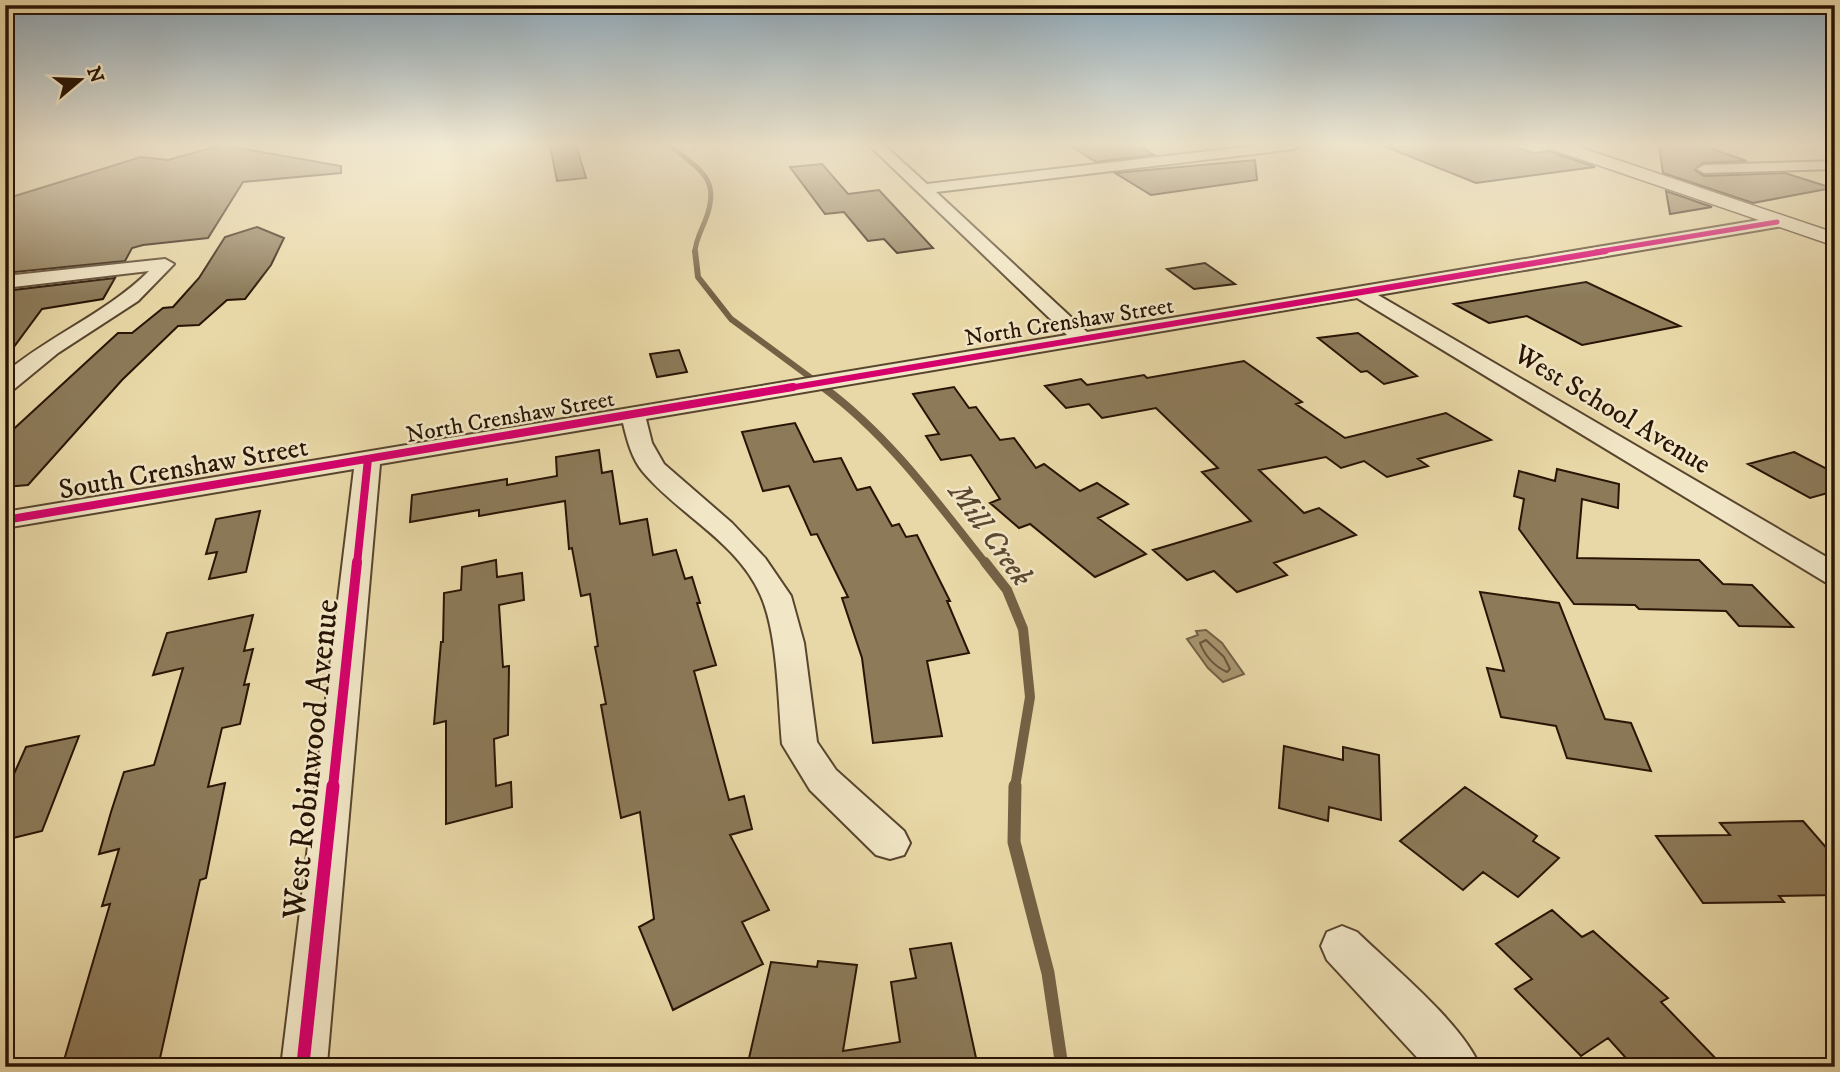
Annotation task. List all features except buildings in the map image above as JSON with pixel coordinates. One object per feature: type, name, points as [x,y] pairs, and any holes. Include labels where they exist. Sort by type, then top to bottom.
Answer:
[{"type":"street","points":[[931,195],[1081,337]]},
{"type":"street","points":[[1700,195],[1835,240]]},
{"type":"street","name":"North Crenshaw Street","points":[[368,459],[1777,222]]},
{"type":"street","points":[[5,282],[165,264],[149,284],[126,303],[38,356],[5,385]]},
{"type":"street","name":"West School Avenue","points":[[1360,292],[1831,569]]},
{"type":"street","points":[[633,414],[640,443],[653,468],[722,529],[755,564],[776,596],[789,643],[800,744],[823,780],[890,843]]},
{"type":"street","name":"South Crenshaw Street","points":[[5,520],[368,459]]},
{"type":"street","name":"West Robinwood Avenue","points":[[303,1064],[368,459]]},
{"type":"street","points":[[1342,946],[1414,1018],[1457,1067]]},
{"type":"water","points":[[1206,630],[1222,643],[1244,674],[1223,682],[1208,668],[1187,639],[1198,635],[1196,631]]},
{"type":"waterway","name":"Mill Creek","points":[[695,252],[711,195]]},
{"type":"waterway","name":"Mill Creek","points":[[695,252],[698,277],[731,319],[826,389]]},
{"type":"waterway","name":"Mill Creek","points":[[823,387],[890,447],[986,564]]},
{"type":"waterway","name":"Mill Creek","points":[[985,562],[1007,590],[1023,629],[1030,697],[1015,787]]},
{"type":"waterway","name":"Mill Creek","points":[[1015,786],[1014,842],[1048,973],[1062,1067]]},
{"type":"cycle path","points":[[5,520],[1777,222]]},
{"type":"cycle path","points":[[303,1064],[368,459]]}]
